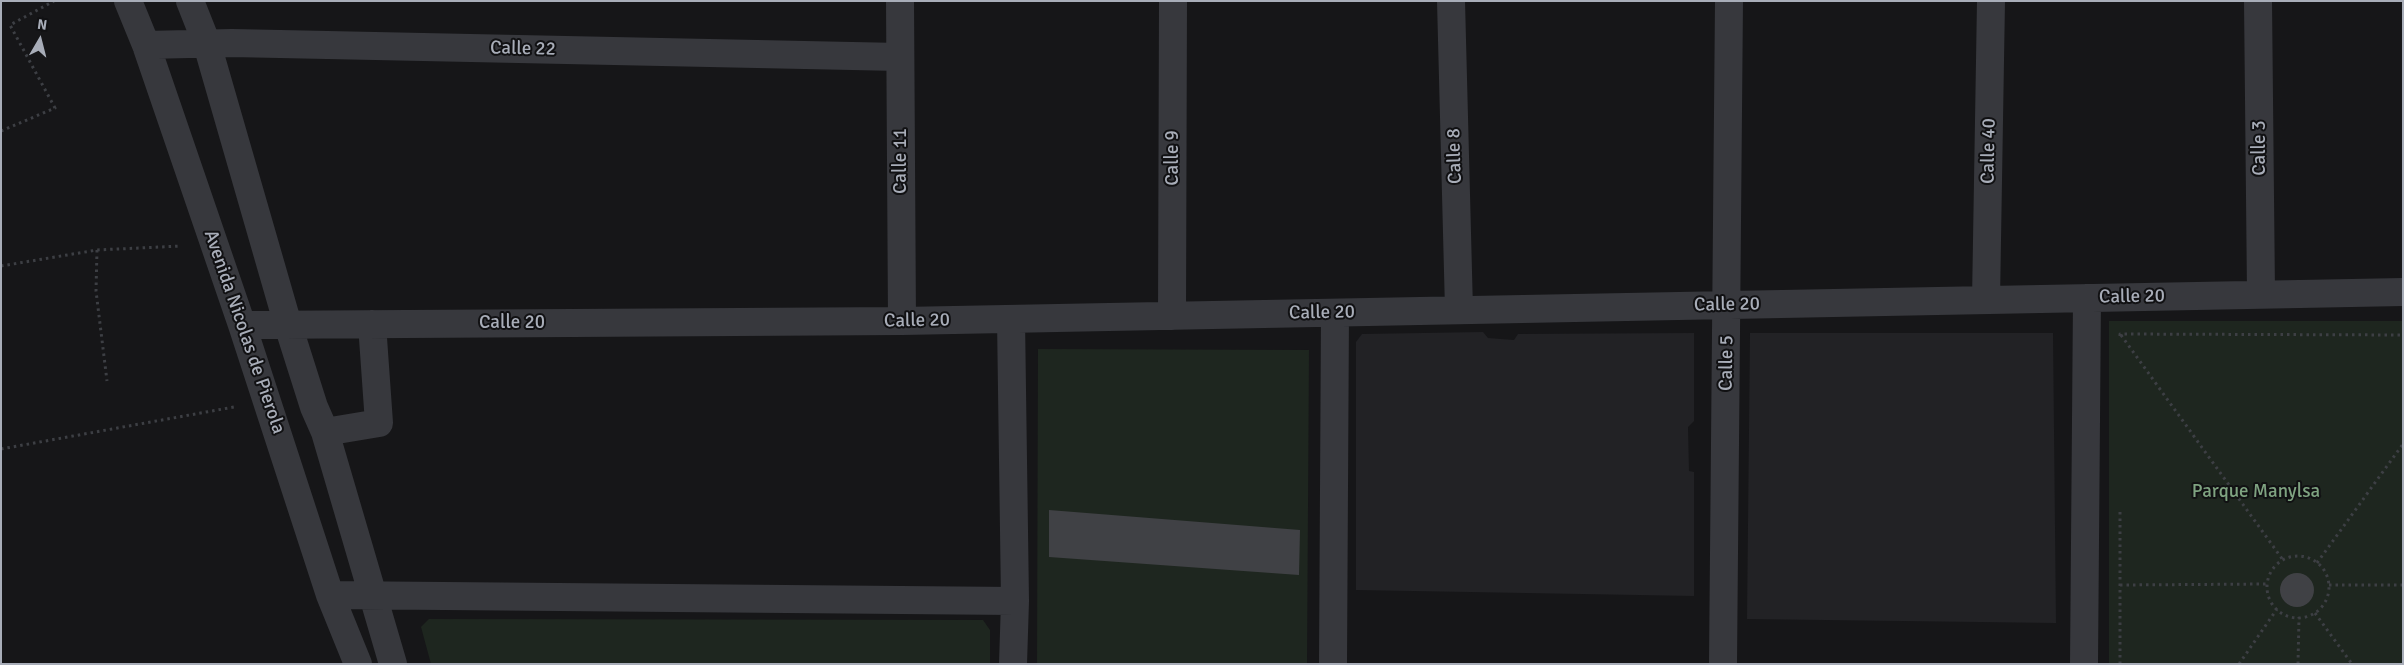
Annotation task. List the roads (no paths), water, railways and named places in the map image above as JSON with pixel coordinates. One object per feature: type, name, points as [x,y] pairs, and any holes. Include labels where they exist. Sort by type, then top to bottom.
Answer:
[{"type":"street","name":"Avenida Nicolas de Pierola","points":[[128,1],[146,45],[242,325],[330,596],[358,664]]},
{"type":"street","points":[[190,1],[207,44],[288,325],[314,406],[325,432],[393,664]]},
{"type":"street","name":"Calle 11","points":[[900,1],[902,321]]},
{"type":"street","name":"Calle 9","points":[[1172,316],[1173,1]]},
{"type":"street","name":"Calle 8","points":[[1451,1],[1459,310]]},
{"type":"street","name":"Calle 5","points":[[1723,664],[1728,305],[1729,1]]},
{"type":"street","name":"Calle 40","points":[[1986,300],[1992,1]]},
{"type":"street","name":"Calle 3","points":[[2258,1],[2261,294]]},
{"type":"street","name":"Calle 22","points":[[146,45],[207,44],[900,57]]},
{"type":"street","name":"Calle 20","points":[[242,325],[902,321],[2403,292]]},
{"type":"street","points":[[2084,664],[2087,298]]},
{"type":"street","points":[[1334,664],[1335,313]]},
{"type":"street","points":[[1011,319],[1013,664]]},
{"type":"street","points":[[325,432],[379,423],[372,324]]},
{"type":"street","points":[[330,596],[1014,601]]},
{"type":"park label","name":"Parque Manylsa","points":[[2256,492]]}]
